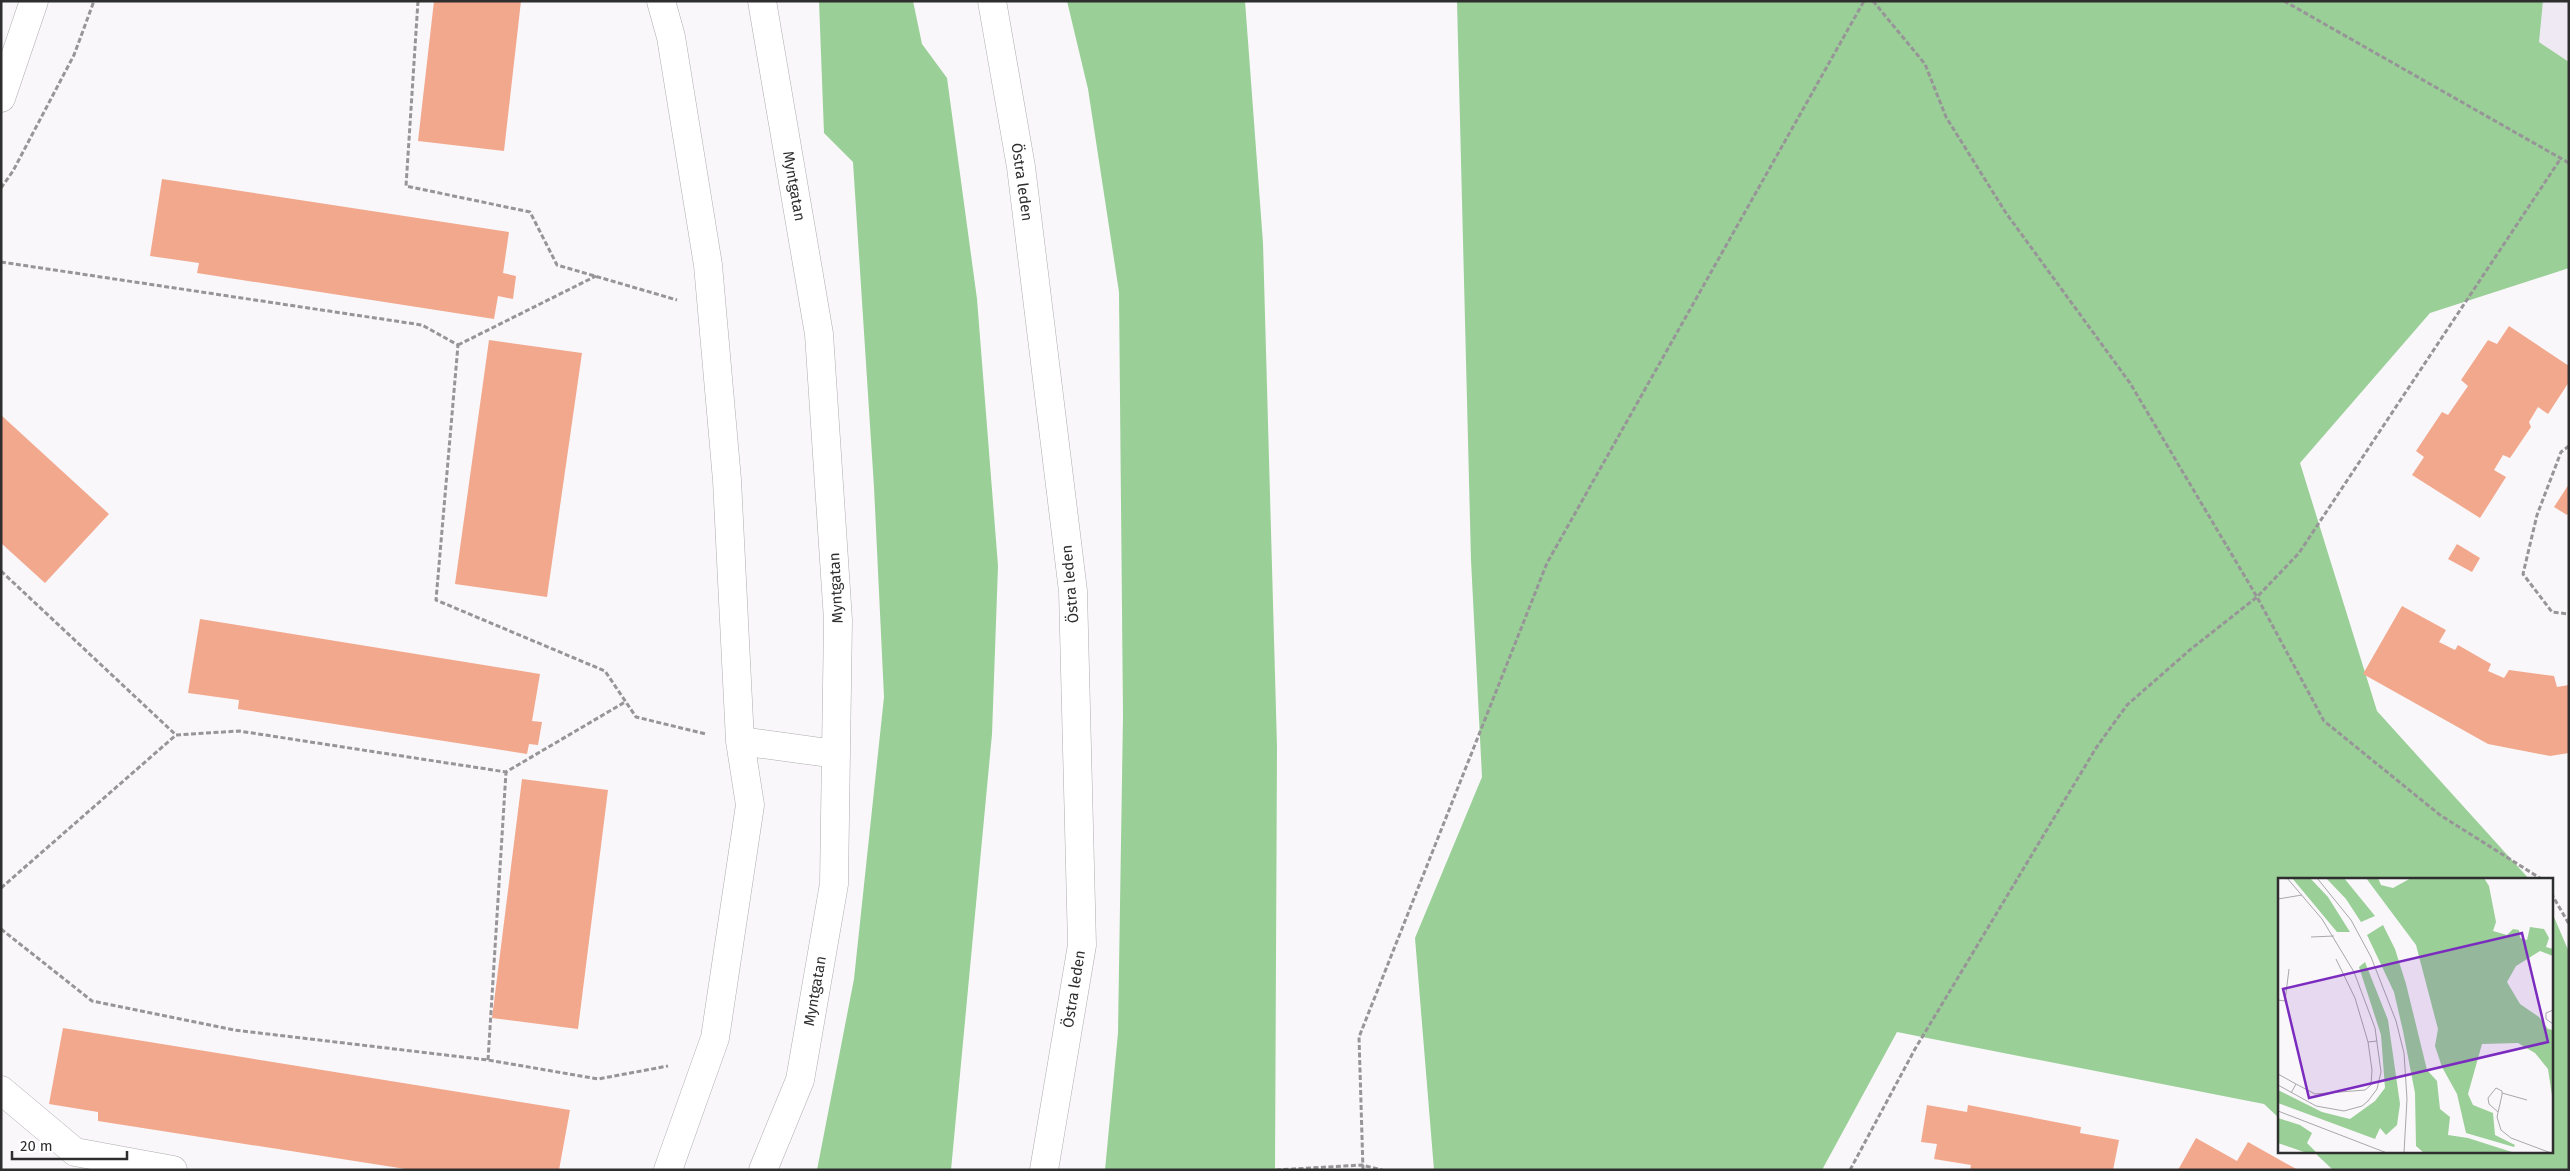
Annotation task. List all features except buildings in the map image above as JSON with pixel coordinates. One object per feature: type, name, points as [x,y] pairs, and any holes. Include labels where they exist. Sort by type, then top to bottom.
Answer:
[{"type":"street","points":[[1,98],[34,1]]},
{"type":"street","points":[[661,1],[674,56],[708,265],[727,480],[740,741],[750,805],[715,1038],[668,1170]]},
{"type":"street","name":"Myntgatan","points":[[762,1],[820,334],[838,620],[834,884],[800,1080],[763,1170]]},
{"type":"street","name":"Östra leden","points":[[992,1],[1021,167],[1073,591],[1082,945],[1044,1170]]},
{"type":"street","points":[[740,741],[836,754]]},
{"type":"street","points":[[1,1090],[75,1152],[173,1170]]},
{"type":"path","points":[[1,188],[13,171],[74,55],[94,1]]},
{"type":"path","points":[[418,1],[406,186],[530,212],[557,265],[712,310]]},
{"type":"path","points":[[1363,1170],[1359,1037],[1547,563],[1864,1]]},
{"type":"path","points":[[1873,1],[1925,64],[1946,117],[1996,197],[2130,383],[2257,597],[2324,721],[2440,815],[2540,878]]},
{"type":"path","points":[[2284,1],[2569,163]]},
{"type":"path","points":[[1850,1170],[1915,1049],[2101,741],[2127,706],[2191,649],[2257,597],[2299,553],[2561,158]]},
{"type":"path","points":[[1,262],[422,325],[458,345]]},
{"type":"path","points":[[458,345],[596,276]]},
{"type":"path","points":[[458,345],[436,600],[605,671],[636,717],[740,741]]},
{"type":"path","points":[[2569,446],[2561,452],[2536,515],[2523,574],[2552,612],[2569,614]]},
{"type":"path","points":[[1,571],[176,734]]},
{"type":"path","points":[[1,888],[176,734],[239,731],[506,772],[625,702]]},
{"type":"path","points":[[488,1060],[506,772]]},
{"type":"path","points":[[2552,895],[2569,924]]},
{"type":"path","points":[[1,929],[92,1001],[234,1030],[488,1060],[598,1079],[707,1059]]},
{"type":"path","points":[[1276,1170],[1362,1165],[1382,1170]]},
{"type":"shaded area","points":[[2543,1],[2569,1],[2569,62],[2538,42]]},
{"type":"green space","points":[[819,1],[913,1],[922,44],[947,78],[977,299],[998,566],[992,734],[951,1170],[817,1170],[854,979],[884,697],[874,487],[853,162],[824,133]]},
{"type":"green space","points":[[1067,1],[1245,1],[1263,243],[1277,747],[1275,1170],[1105,1170],[1118,1033],[1123,715],[1119,292],[1088,89]]},
{"type":"green space","points":[[1457,1],[2543,1],[2539,42],[2569,62],[2569,268],[2430,313],[2300,463],[2377,711],[2528,878],[2278,878],[2278,1117],[2264,1104],[1897,1032],[1822,1170],[1434,1170],[1415,938],[1482,777],[1471,560]]},
{"type":"green space","points":[[2552,912],[2569,952],[2569,1170],[2333,1170],[2316,1154],[2552,1154]]}]
